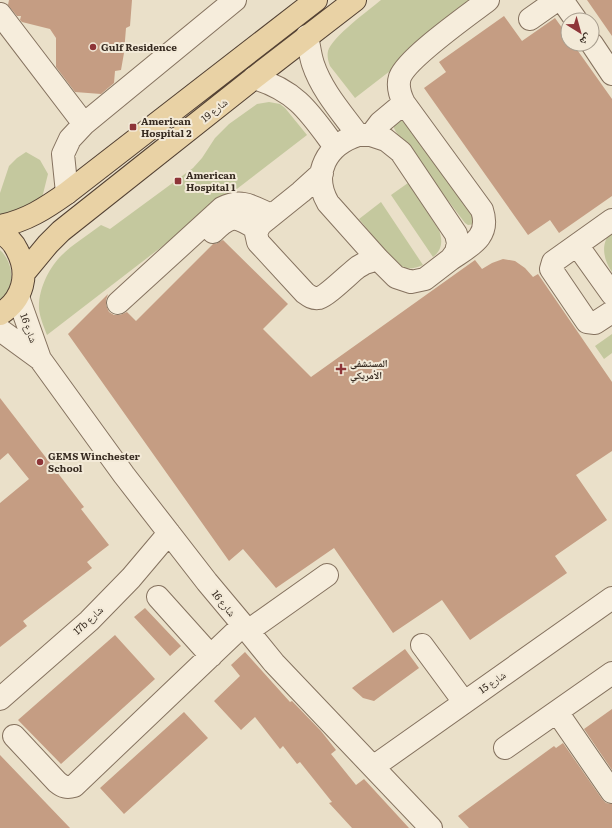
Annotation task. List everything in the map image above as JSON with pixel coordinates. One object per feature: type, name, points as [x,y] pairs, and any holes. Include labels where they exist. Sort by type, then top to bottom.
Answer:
[{"type":"main road","points":[[0,226],[22,220],[36,213],[67,193],[316,0]]},
{"type":"main road","name":"شارع 19","points":[[24,273],[61,231],[307,36],[355,0]]},
{"type":"main road","points":[[0,233],[15,245],[22,258],[24,273],[23,286],[18,297],[11,306],[0,314]]},
{"type":"street","points":[[67,193],[63,154],[70,139],[84,124],[235,0]]},
{"type":"street","points":[[404,104],[365,135],[342,142],[335,148],[324,163],[322,172],[322,189],[328,203],[378,259],[396,276],[410,282],[425,279],[478,240],[485,226],[485,218],[482,210],[404,104],[400,96],[400,78],[404,69],[424,50],[488,0]]},
{"type":"street","points":[[530,18],[556,0]]},
{"type":"street","points":[[562,0],[570,12]]},
{"type":"street","points":[[0,14],[84,124]]},
{"type":"street","points":[[307,36],[313,64],[326,91],[365,135],[386,140],[401,152],[451,226],[456,234],[458,243],[456,252],[451,260]]},
{"type":"street","points":[[597,52],[612,74]]},
{"type":"street","points":[[254,78],[268,82],[293,97],[312,115],[335,148]]},
{"type":"street","points":[[322,172],[301,192],[264,222],[256,238],[261,246],[309,297],[313,298],[322,297],[358,267],[378,259]]},
{"type":"street","points":[[122,307],[222,208],[228,205],[241,203],[247,204],[264,222]]},
{"type":"street","points":[[612,220],[553,262],[551,265],[552,273],[587,322],[594,323],[612,312]]},
{"type":"street","points":[[577,245],[612,294]]},
{"type":"street","name":"شارع 16","points":[[18,297],[40,359],[168,533],[274,663],[431,828]]},
{"type":"street","name":"شارع 16","points":[[0,330],[40,359]]},
{"type":"street","name":"17b شارع","points":[[0,699],[89,621],[131,578],[168,533]]},
{"type":"street","points":[[14,736],[57,782],[68,788],[74,786],[211,656],[245,628],[327,575]]},
{"type":"street","points":[[158,596],[211,656]]},
{"type":"street","name":"شارع 15","points":[[373,767],[612,598]]},
{"type":"street","points":[[422,645],[464,702]]},
{"type":"street","points":[[505,748],[612,673]]},
{"type":"street","points":[[556,712],[612,792]]},
{"type":"green space","points":[[381,0],[482,0],[355,98],[330,66],[328,51],[343,31]]},
{"type":"green space","points":[[269,102],[280,104],[285,108],[307,135],[47,335],[39,309],[40,295],[44,281],[51,268],[59,258],[101,225],[110,229],[193,168],[202,158],[215,138],[229,124],[257,104]]},
{"type":"green space","points":[[400,119],[404,119],[476,213],[475,224],[468,225],[465,223],[396,132],[394,124]]},
{"type":"green space","points":[[26,152],[40,160],[48,174],[42,198],[17,212],[0,216],[0,193],[9,166]]},
{"type":"green space","points":[[408,183],[439,230],[441,245],[433,257],[391,195]]},
{"type":"green space","points":[[381,202],[423,265],[404,268],[397,265],[359,219]]},
{"type":"green space","points":[[612,231],[612,272],[605,256],[604,246]]},
{"type":"green space","points":[[0,250],[8,261],[11,282],[9,289],[0,300]]},
{"type":"green space","points":[[612,334],[612,353],[604,359],[595,346]]},
{"type":"building","name":"Gulf Residence","points":[[9,0],[132,0],[130,26],[126,28],[121,70],[115,71],[114,83],[101,94],[75,92],[56,67],[56,38],[50,29],[22,22],[20,20],[21,16],[17,16],[8,5]]},
{"type":"building","points":[[587,0],[612,0],[612,36],[600,19],[600,12],[595,12]]},
{"type":"building","points":[[504,16],[522,41],[555,18],[560,25],[560,52],[579,52],[612,99],[612,196],[559,233],[550,220],[528,235],[424,88],[446,72],[439,62]]},
{"type":"building","points":[[223,240],[288,304],[263,329],[311,377],[475,260],[482,269],[503,259],[515,261],[525,268],[533,277],[538,274],[612,382],[612,451],[576,475],[607,520],[555,556],[567,573],[470,640],[442,600],[393,633],[334,548],[276,588],[243,549],[229,561],[68,334],[108,294],[106,305],[109,312],[114,315],[120,315],[127,312],[136,321],[213,244]]},
{"type":"building","name":"GEMS Winchester School","points":[[0,398],[84,507],[81,509],[109,545],[87,562],[92,568],[23,621],[27,626],[0,647],[0,503],[29,479],[8,453],[0,460]]},
{"type":"building","points":[[145,608],[181,646],[170,656],[134,617]]},
{"type":"building","points":[[115,635],[155,679],[61,764],[18,720]]},
{"type":"building","points":[[405,649],[419,668],[374,701],[363,698],[352,688]]},
{"type":"building","points":[[245,652],[290,702],[292,701],[321,731],[336,750],[331,754],[356,785],[364,779],[409,828],[352,828],[329,803],[332,802],[300,762],[297,764],[283,746],[280,749],[255,717],[241,730],[214,701],[240,676],[231,665]]},
{"type":"building","points":[[612,709],[612,770],[584,729]]},
{"type":"building","points":[[184,712],[208,738],[124,814],[100,788]]},
{"type":"building","points":[[563,743],[602,799],[606,803],[612,804],[612,828],[469,828],[458,816],[554,746],[556,748]]},
{"type":"building","points":[[0,755],[70,828],[0,828]]},
{"type":"place","name":"Gulf Residence","points":[[93,47]]},
{"type":"place","name":"American Hospital 2","points":[[133,127]]},
{"type":"place","name":"American Hospital 1","points":[[178,181]]},
{"type":"place","name":"المستشفى الأمريكي","points":[[341,369]]},
{"type":"place","name":"GEMS Winchester School","points":[[40,462]]}]
